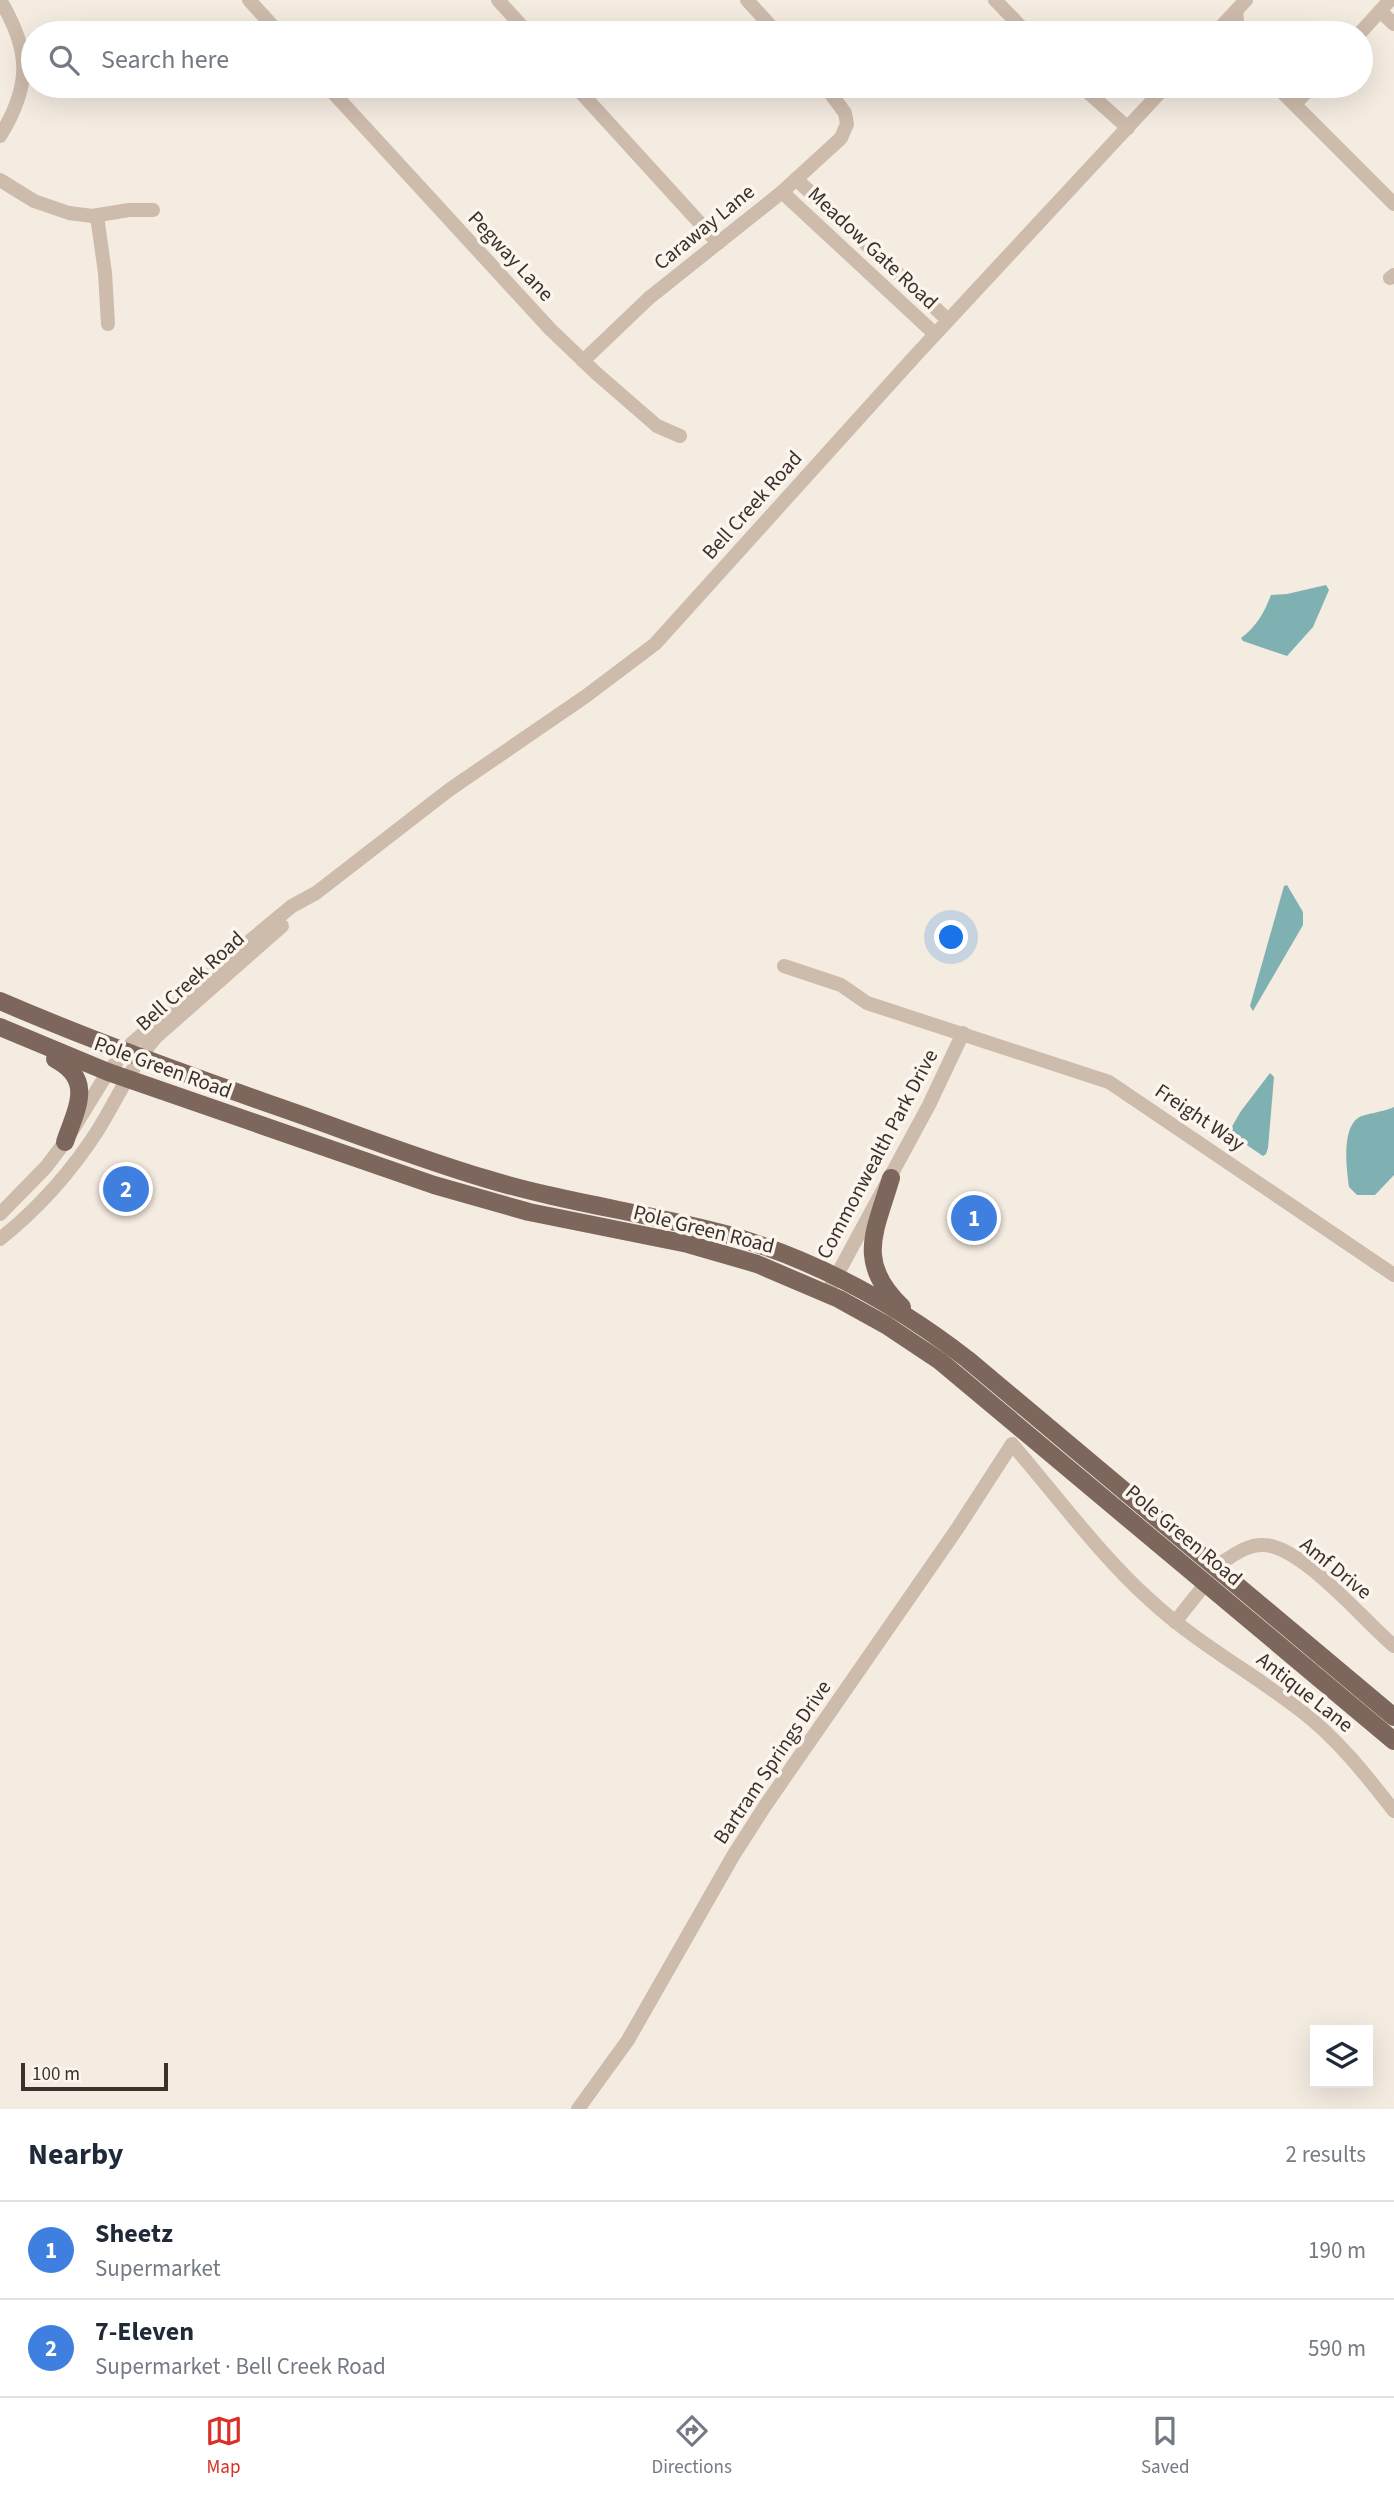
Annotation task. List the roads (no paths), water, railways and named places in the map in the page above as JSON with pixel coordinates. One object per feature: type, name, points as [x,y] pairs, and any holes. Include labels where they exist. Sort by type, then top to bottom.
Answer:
[{"type":"main road","name":"Pole Green Road","points":[[0,1001],[131,1055],[486,1179],[729,1236],[777,1251],[836,1276],[922,1326],[973,1363],[1394,1717]]},
{"type":"main road","name":"Pole Green Road","points":[[0,1027],[108,1072],[455,1191],[529,1212],[723,1253],[827,1293],[886,1325],[940,1361],[1394,1741]]},
{"type":"main road","points":[[0,1035],[56,1060],[73,1072],[81,1095],[65,1142]]},
{"type":"main road","points":[[891,1178],[873,1237],[874,1265],[887,1290],[922,1326]]},
{"type":"main road","points":[[1148,1510],[1164,1535],[1203,1570],[1206,1583],[1220,1581],[1227,1576]]},
{"type":"street","points":[[0,0],[21,49]]},
{"type":"street","points":[[249,0],[268,21]]},
{"type":"street","points":[[498,0],[517,21]]},
{"type":"street","points":[[747,0],[766,21]]},
{"type":"street","points":[[995,0],[1015,21]]},
{"type":"street","points":[[1371,21],[1385,5],[1394,24]]},
{"type":"street","points":[[1227,21],[1241,6]]},
{"type":"street","points":[[0,136],[15,113],[21,88]]},
{"type":"street","name":"Pegway Lane","points":[[338,98],[583,362],[657,426],[680,436]]},
{"type":"street","points":[[586,98],[718,243]]},
{"type":"street","name":"Caraway Lane","points":[[583,362],[649,298],[782,192],[841,138],[847,124],[845,113],[834,98]]},
{"type":"street","points":[[1094,98],[1128,128]]},
{"type":"street","name":"Bell Creek Road","points":[[0,1214],[34,1181],[65,1142],[108,1072],[167,1026],[297,913],[316,892],[449,790],[650,649],[935,334],[1155,98]]},
{"type":"street","points":[[1289,98],[1394,204]]},
{"type":"street","points":[[1295,104],[1301,98]]},
{"type":"street","name":"Meadow Gate Road","points":[[796,179],[948,320]]},
{"type":"street","points":[[0,180],[51,208],[97,216],[129,210],[153,210]]},
{"type":"street","name":"Meadow Gate Road","points":[[782,192],[935,334]]},
{"type":"street","points":[[97,216],[105,273],[108,324]]},
{"type":"street","name":"Freight Way","points":[[784,966],[841,985],[867,1003],[1081,1071],[1121,1089],[1394,1275]]},
{"type":"street","name":"Commonwealth Park Drive","points":[[827,1293],[891,1178],[963,1033]]},
{"type":"street","name":"Bell Creek Road","points":[[0,1239],[30,1214],[64,1178],[97,1131],[128,1079],[131,1055]]},
{"type":"street","name":"Antique Lane","points":[[1012,1444],[1134,1585],[1175,1622],[1302,1711],[1351,1758],[1394,1811]]},
{"type":"street","name":"Bartram Springs Drive","points":[[578,2109],[628,2040],[733,1856],[760,1814],[957,1529],[1012,1444]]},
{"type":"street","name":"Amf Drive","points":[[1227,1576],[1253,1555],[1265,1553],[1279,1556],[1305,1572],[1374,1632],[1390,1642]]},
{"type":"street","points":[[1175,1622],[1206,1583]]},
{"type":"water","points":[[1326,585],[1329,590],[1313,627],[1287,656],[1241,638],[1259,619],[1271,595]]},
{"type":"water","points":[[1287,885],[1303,912],[1303,925],[1253,1011],[1250,1006],[1284,886]]},
{"type":"water","points":[[1270,1073],[1274,1077],[1268,1148],[1263,1156],[1232,1135],[1230,1130]]},
{"type":"water","points":[[1394,1107],[1394,1175],[1375,1195],[1357,1195],[1349,1187],[1347,1171],[1349,1131],[1358,1118]]},
{"type":"place","name":"7-Eleven","points":[[126,1189]]},
{"type":"place","name":"Sheetz","points":[[974,1218]]}]
